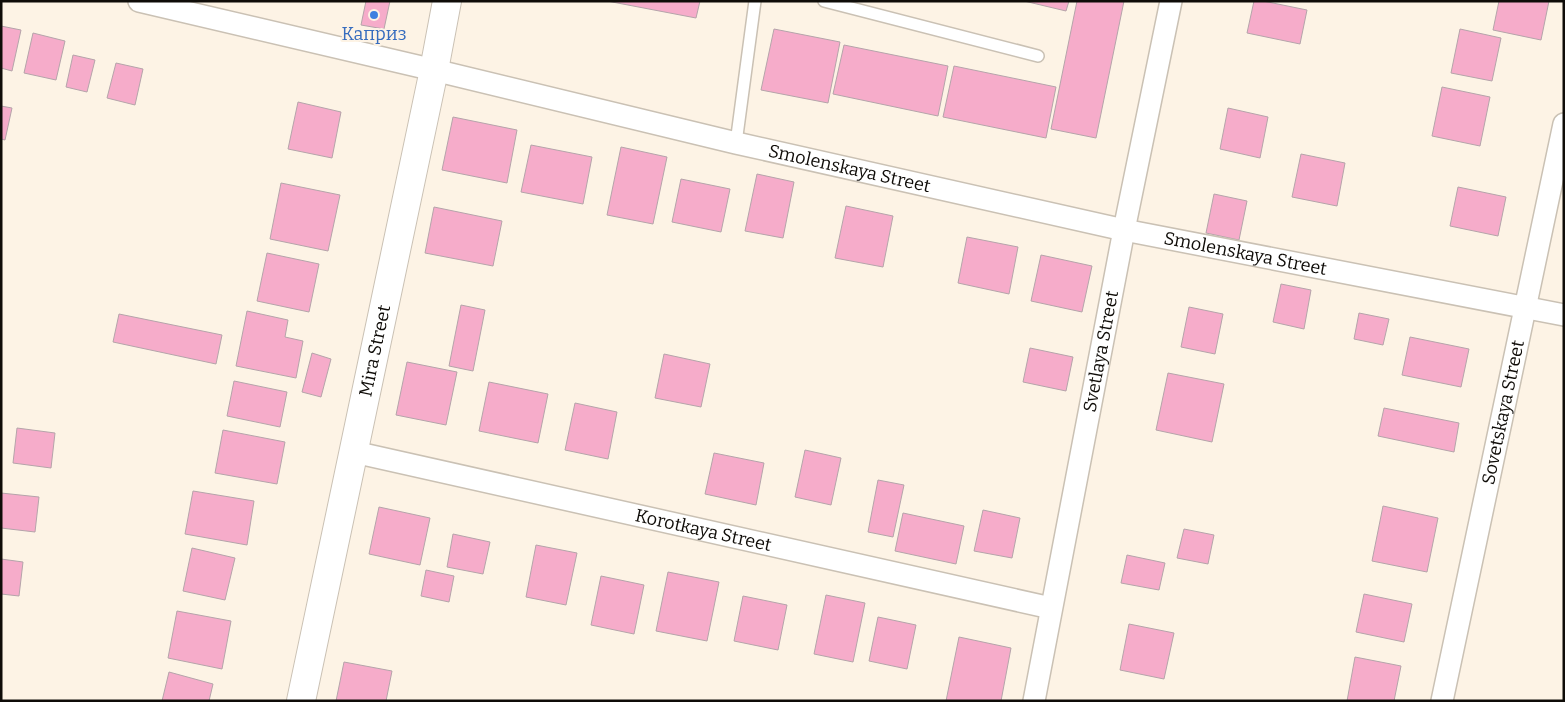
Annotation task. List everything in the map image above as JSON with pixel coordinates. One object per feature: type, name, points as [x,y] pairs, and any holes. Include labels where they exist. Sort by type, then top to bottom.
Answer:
[{"type":"street","name":"Smolenskaya Street","points":[[139,1],[736,143],[1124,230],[1564,315]]},
{"type":"street","name":"Mira Street","points":[[301,701],[447,1]]},
{"type":"street","name":"Svetlaya Street","points":[[1034,701],[1124,230],[1171,1]]},
{"type":"street","name":"Sovetskaya Street","points":[[1442,701],[1564,124]]},
{"type":"street","name":"Korotkaya Street","points":[[354,452],[1051,608]]},
{"type":"lane","points":[[736,143],[755,1]]},
{"type":"lane","points":[[824,1],[1038,56]]},
{"type":"building","points":[[366,1],[390,1],[384,29],[361,25]]},
{"type":"building","points":[[607,1],[700,1],[696,18]]},
{"type":"building","points":[[1024,1],[1069,1],[1066,11]]},
{"type":"building","points":[[1077,1],[1124,1],[1096,138],[1051,129]]},
{"type":"building","points":[[1254,1],[1263,1],[1307,10],[1300,44],[1247,33]]},
{"type":"building","points":[[1499,1],[1549,1],[1541,40],[1493,30]]},
{"type":"building","points":[[1,26],[21,30],[12,71],[1,68]]},
{"type":"building","points":[[774,29],[840,42],[828,103],[761,90]]},
{"type":"building","points":[[1460,29],[1501,38],[1492,81],[1451,73]]},
{"type":"building","points":[[33,33],[65,41],[56,80],[24,73]]},
{"type":"building","points":[[844,45],[948,66],[938,116],[833,94]]},
{"type":"building","points":[[73,55],[95,60],[87,92],[66,87]]},
{"type":"building","points":[[116,63],[143,69],[135,105],[107,98]]},
{"type":"building","points":[[954,66],[1056,87],[1046,138],[943,117]]},
{"type":"building","points":[[1442,87],[1490,97],[1480,146],[1432,136]]},
{"type":"building","points":[[298,102],[341,112],[332,158],[288,149]]},
{"type":"building","points":[[1,106],[12,108],[5,140],[1,139]]},
{"type":"building","points":[[1228,108],[1268,117],[1260,158],[1220,149]]},
{"type":"building","points":[[453,117],[517,130],[507,183],[442,170]]},
{"type":"building","points":[[531,145],[592,157],[583,204],[521,192]]},
{"type":"building","points":[[621,147],[667,157],[653,224],[607,215]]},
{"type":"building","points":[[1301,154],[1345,163],[1337,206],[1292,197]]},
{"type":"building","points":[[757,174],[794,182],[783,238],[745,231]]},
{"type":"building","points":[[681,179],[730,189],[721,232],[672,222]]},
{"type":"building","points":[[281,183],[340,195],[328,251],[270,239]]},
{"type":"building","points":[[1458,187],[1506,197],[1498,236],[1450,226]]},
{"type":"building","points":[[1214,194],[1247,201],[1239,240],[1206,233]]},
{"type":"building","points":[[846,206],[893,216],[883,267],[835,258]]},
{"type":"building","points":[[434,207],[502,221],[493,266],[425,253]]},
{"type":"building","points":[[967,237],[1018,247],[1009,294],[958,283]]},
{"type":"building","points":[[267,253],[319,264],[309,312],[257,301]]},
{"type":"building","points":[[1041,255],[1092,266],[1082,312],[1031,301]]},
{"type":"building","points":[[1281,284],[1311,290],[1304,329],[1273,322]]},
{"type":"building","points":[[461,305],[485,310],[473,371],[449,366]]},
{"type":"building","points":[[1189,307],[1223,314],[1215,354],[1181,347]]},
{"type":"building","points":[[247,311],[288,320],[285,337],[303,341],[296,378],[236,366]]},
{"type":"building","points":[[1359,313],[1389,319],[1383,345],[1354,339]]},
{"type":"building","points":[[119,314],[222,335],[216,364],[113,342]]},
{"type":"building","points":[[1410,337],[1469,349],[1461,387],[1402,375]]},
{"type":"building","points":[[1030,348],[1073,357],[1066,391],[1023,382]]},
{"type":"building","points":[[312,353],[331,359],[321,397],[302,392]]},
{"type":"building","points":[[664,354],[710,364],[701,407],[655,398]]},
{"type":"building","points":[[407,362],[457,372],[446,425],[396,415]]},
{"type":"building","points":[[1168,373],[1224,384],[1212,442],[1156,430]]},
{"type":"building","points":[[234,381],[287,392],[280,427],[227,416]]},
{"type":"building","points":[[489,382],[548,394],[538,443],[479,431]]},
{"type":"building","points":[[575,403],[617,412],[608,459],[565,450]]},
{"type":"building","points":[[1384,408],[1459,423],[1454,452],[1378,436]]},
{"type":"building","points":[[17,428],[55,433],[51,468],[13,463]]},
{"type":"building","points":[[223,430],[285,442],[277,484],[215,473]]},
{"type":"building","points":[[805,450],[841,458],[831,505],[795,497]]},
{"type":"building","points":[[714,453],[764,463],[756,505],[705,494]]},
{"type":"building","points":[[878,480],[904,485],[893,537],[868,532]]},
{"type":"building","points":[[193,491],[254,501],[247,545],[185,534]]},
{"type":"building","points":[[1,493],[39,497],[35,532],[1,528]]},
{"type":"building","points":[[1383,506],[1438,518],[1427,572],[1372,561]]},
{"type":"building","points":[[379,507],[430,518],[420,565],[369,554]]},
{"type":"building","points":[[983,510],[1020,518],[1012,558],[974,551]]},
{"type":"building","points":[[903,513],[964,526],[956,564],[895,551]]},
{"type":"building","points":[[1184,529],[1214,535],[1208,564],[1177,558]]},
{"type":"building","points":[[453,534],[490,542],[483,574],[447,567]]},
{"type":"building","points":[[536,545],[577,553],[566,605],[526,597]]},
{"type":"building","points":[[192,548],[235,558],[225,600],[183,591]]},
{"type":"building","points":[[1127,555],[1165,563],[1159,590],[1121,583]]},
{"type":"building","points":[[1,559],[23,562],[19,596],[1,594]]},
{"type":"building","points":[[426,570],[454,576],[449,602],[421,596]]},
{"type":"building","points":[[668,572],[719,582],[707,641],[656,631]]},
{"type":"building","points":[[601,576],[644,585],[634,634],[591,625]]},
{"type":"building","points":[[1364,594],[1412,604],[1404,642],[1356,632]]},
{"type":"building","points":[[826,595],[865,603],[853,662],[814,654]]},
{"type":"building","points":[[743,596],[787,605],[778,650],[734,641]]},
{"type":"building","points":[[177,611],[231,621],[222,669],[168,658]]},
{"type":"building","points":[[878,617],[916,625],[907,669],[869,661]]},
{"type":"building","points":[[1129,624],[1174,633],[1164,679],[1120,670]]},
{"type":"building","points":[[959,637],[1011,648],[1001,701],[946,701]]},
{"type":"building","points":[[1355,657],[1401,666],[1394,701],[1347,701]]},
{"type":"building","points":[[344,662],[392,671],[386,701],[336,701]]},
{"type":"building","points":[[169,672],[213,684],[209,701],[162,701]]},
{"type":"place","name":"Каприз","points":[[374,15]]}]
